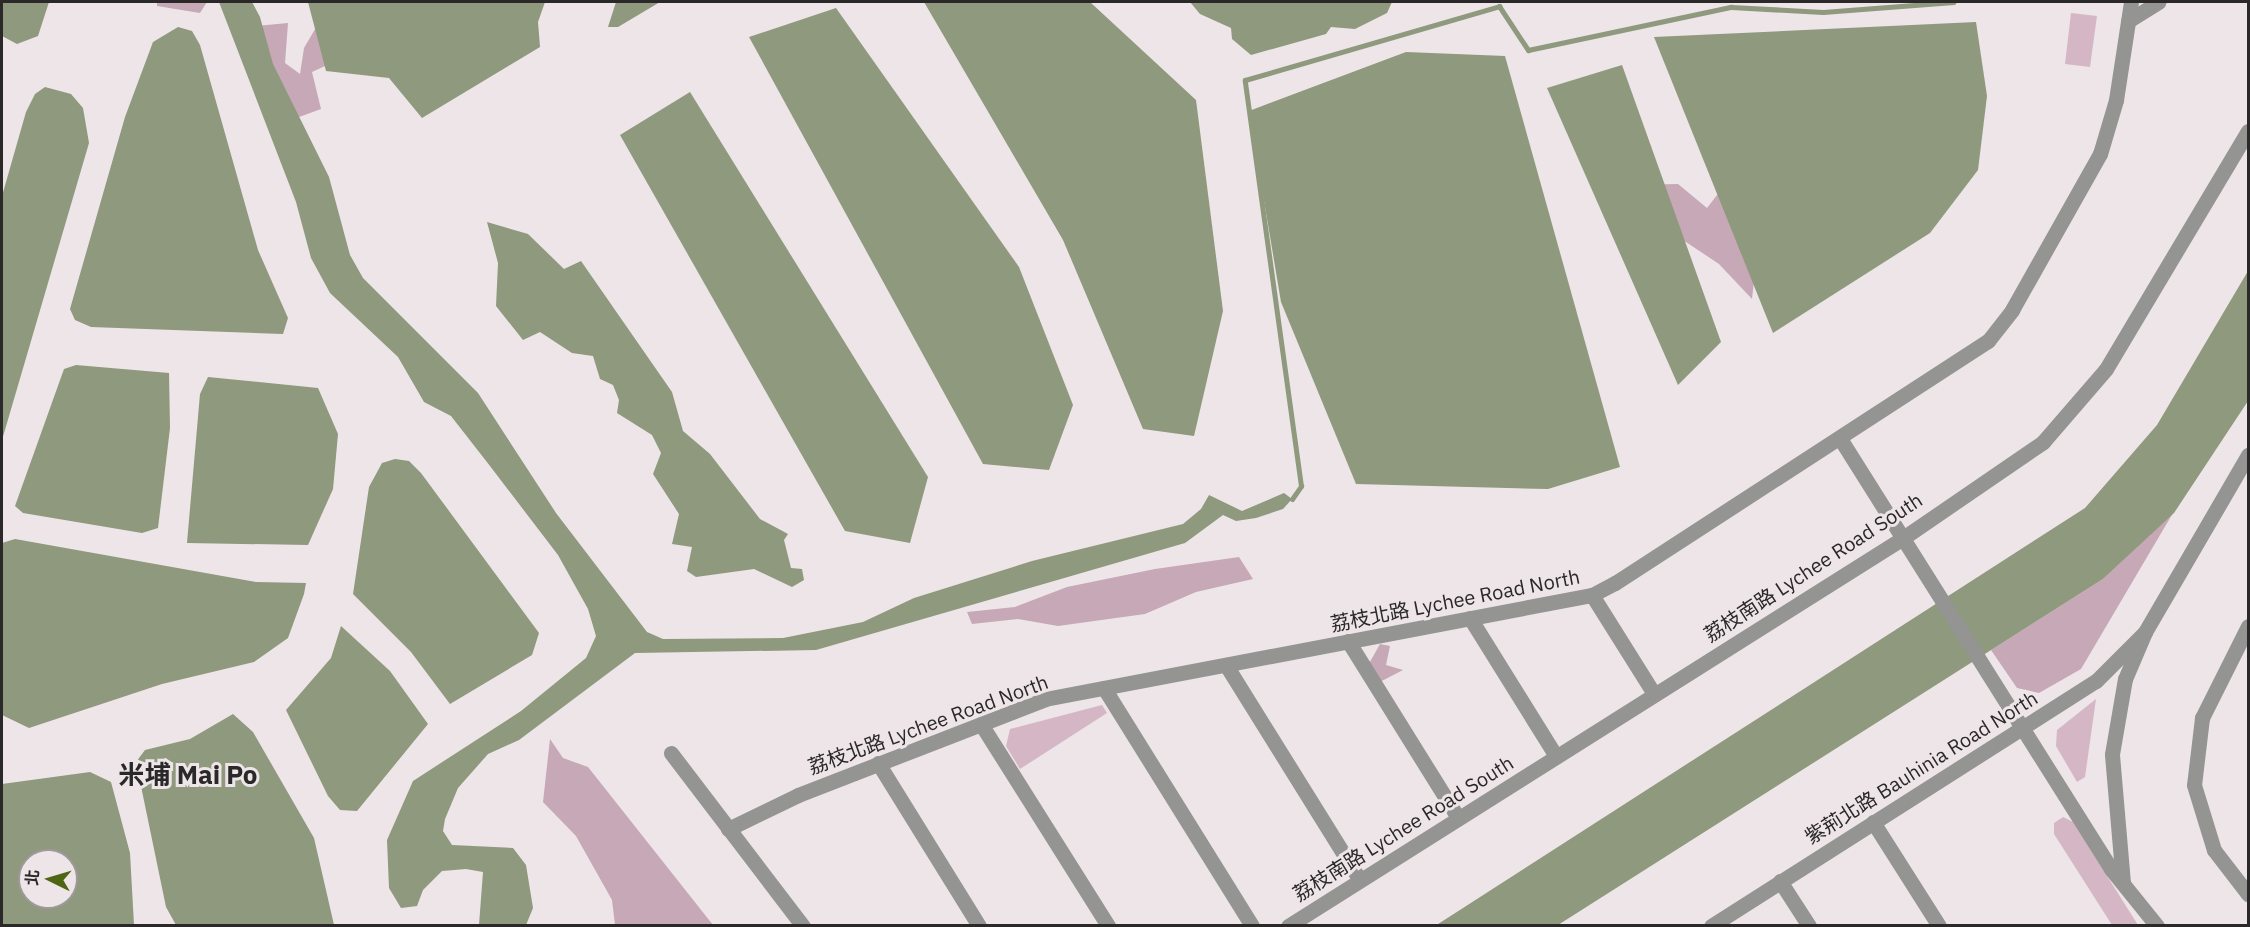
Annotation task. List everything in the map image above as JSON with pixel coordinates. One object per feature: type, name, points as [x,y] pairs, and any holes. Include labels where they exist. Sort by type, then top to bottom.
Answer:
[{"type":"street","name":"荔枝北路 Lychee Road North","points":[[728,829],[878,763],[1046,699],[1592,595],[1973,355],[2012,310],[2100,154],[2114,109],[2131,2]]},
{"type":"street","points":[[2128,21],[2159,2]]},
{"type":"street","name":"荔枝南路 Lychee Road South","points":[[1288,926],[1902,538],[2043,442],[2089,395],[2248,131]]},
{"type":"street","points":[[1841,440],[2123,886],[2157,926]]},
{"type":"street","points":[[2123,886],[2112,780],[2114,729],[2125,679],[2145,632],[2248,455]]},
{"type":"street","points":[[1592,595],[1654,694]]},
{"type":"street","points":[[1470,618],[1556,756]]},
{"type":"street","points":[[2248,626],[2202,718],[2194,774],[2201,819],[2214,850],[2248,894]]},
{"type":"street","name":"紫荊北路 Bauhinia Road North","points":[[1711,926],[2096,681],[2145,632]]},
{"type":"street","points":[[1348,641],[1458,818]]},
{"type":"street","points":[[1226,665],[1360,880]]},
{"type":"street","points":[[1104,688],[1252,926]]},
{"type":"street","points":[[981,724],[1108,926]]},
{"type":"street","points":[[670,753],[803,926]]},
{"type":"street","points":[[878,763],[979,926]]},
{"type":"street","points":[[1873,822],[1939,926]]},
{"type":"street","points":[[1780,881],[1809,926]]},
{"type":"shaded area","points":[[2,2],[49,2],[38,36],[17,44],[2,36]]},
{"type":"shaded area","points":[[157,2],[207,2],[200,13],[157,6]]},
{"type":"shaded area","points":[[219,2],[252,2],[260,17],[273,64],[329,177],[350,255],[363,278],[478,393],[556,513],[647,632],[663,639],[783,638],[863,622],[914,598],[1032,561],[1183,524],[1201,509],[1209,495],[1242,511],[1284,493],[1292,499],[1283,509],[1256,518],[1236,521],[1223,515],[1185,543],[816,650],[635,653],[519,740],[488,754],[458,788],[445,819],[443,831],[452,845],[513,848],[526,865],[533,908],[526,925],[479,925],[483,872],[466,869],[442,871],[423,890],[417,906],[401,908],[389,888],[387,840],[413,781],[521,711],[586,658],[596,636],[588,609],[558,555],[490,466],[451,416],[424,402],[398,357],[330,293],[311,258],[296,202]]},
{"type":"shaded area","points":[[308,2],[545,2],[538,22],[540,47],[422,118],[389,78],[326,71]]},
{"type":"shaded area","points":[[616,2],[660,2],[618,27],[608,27]]},
{"type":"shaded area","points":[[924,2],[1090,2],[1196,100],[1223,311],[1194,436],[1143,429],[1063,240]]},
{"type":"shaded area","points":[[1190,2],[1392,2],[1387,13],[1355,29],[1331,27],[1326,34],[1251,55],[1232,39],[1231,28],[1200,14]]},
{"type":"shaded area","points":[[836,8],[1019,267],[1073,405],[1049,470],[983,464],[749,37]]},
{"type":"shaded area","points":[[325,12],[336,61],[312,72],[321,109],[291,120],[247,27],[288,23],[285,63],[300,74],[304,48]]},
{"type":"shaded area","points":[[2071,13],[2097,16],[2090,67],[2065,64]]},
{"type":"shaded area","points":[[1976,22],[1987,96],[1978,170],[1930,233],[1773,333],[1654,37]]},
{"type":"shaded area","points":[[178,27],[192,31],[200,45],[258,250],[288,318],[283,334],[91,327],[75,320],[70,309],[125,117],[153,42]]},
{"type":"shaded area","points":[[1406,52],[1505,56],[1620,467],[1548,489],[1356,484],[1281,302],[1249,111]]},
{"type":"shaded area","points":[[1622,65],[1721,342],[1678,385],[1547,88]]},
{"type":"shaded area","points":[[45,87],[71,94],[83,108],[89,143],[2,440],[2,196],[26,112],[35,94]]},
{"type":"shaded area","points":[[690,92],[928,477],[910,543],[845,531],[620,135]]},
{"type":"shaded area","points":[[1731,177],[1760,227],[1752,299],[1719,264],[1647,216],[1628,185],[1678,184],[1707,208]]},
{"type":"shaded area","points":[[487,222],[528,234],[564,269],[581,261],[672,392],[683,431],[710,454],[760,519],[788,534],[784,540],[791,568],[802,569],[804,580],[792,587],[754,569],[696,577],[687,571],[692,547],[672,544],[679,514],[653,474],[661,453],[652,435],[617,413],[619,400],[613,385],[600,379],[593,356],[572,353],[540,332],[523,340],[496,306],[498,263]]},
{"type":"shaded area","points":[[2248,271],[2248,401],[2174,513],[2103,579],[1558,925],[1435,926],[2085,508],[2157,425]]},
{"type":"shaded area","points":[[76,365],[169,373],[170,428],[158,528],[142,533],[23,513],[15,506],[64,369]]},
{"type":"shaded area","points":[[208,377],[318,388],[338,434],[333,489],[308,545],[187,543],[200,394]]},
{"type":"shaded area","points":[[395,459],[409,461],[421,473],[539,633],[532,655],[450,704],[411,652],[353,594],[369,487],[382,463]]},
{"type":"shaded area","points":[[2173,513],[2081,669],[2039,693],[2017,688],[1991,650],[2103,579]]},
{"type":"shaded area","points":[[15,539],[256,582],[306,583],[288,638],[254,662],[162,684],[29,728],[2,715],[2,543]]},
{"type":"shaded area","points":[[1239,557],[1253,579],[1196,592],[1145,614],[1058,626],[1018,619],[972,624],[967,612],[1015,607],[1067,587],[1155,569]]},
{"type":"shaded area","points":[[341,626],[390,671],[428,724],[357,811],[340,810],[328,796],[286,710],[331,658]]},
{"type":"shaded area","points":[[1380,644],[1390,646],[1386,665],[1403,670],[1376,684],[1366,669]]},
{"type":"shaded area","points":[[2096,699],[2085,777],[2077,782],[2056,746],[2057,730]]},
{"type":"shaded area","points":[[1102,705],[1107,713],[1020,769],[1006,746],[1010,729]]},
{"type":"shaded area","points":[[233,714],[253,732],[314,838],[334,925],[176,925],[166,907],[136,762],[145,750],[190,739]]},
{"type":"shaded area","points":[[550,739],[563,758],[588,767],[713,925],[615,925],[612,900],[576,836],[543,802]]},
{"type":"shaded area","points":[[90,772],[111,782],[130,853],[134,925],[2,925],[2,784]]},
{"type":"shaded area","points":[[2063,817],[2073,822],[2138,925],[2112,925],[2054,834],[2054,823]]},
{"type":"waterway","points":[[1292,499],[1301,486],[1245,80],[1499,6],[1528,50],[1731,7],[1823,12],[1954,2]]},
{"type":"district","name":"米埔 Mai Po","points":[[188,775]]}]
